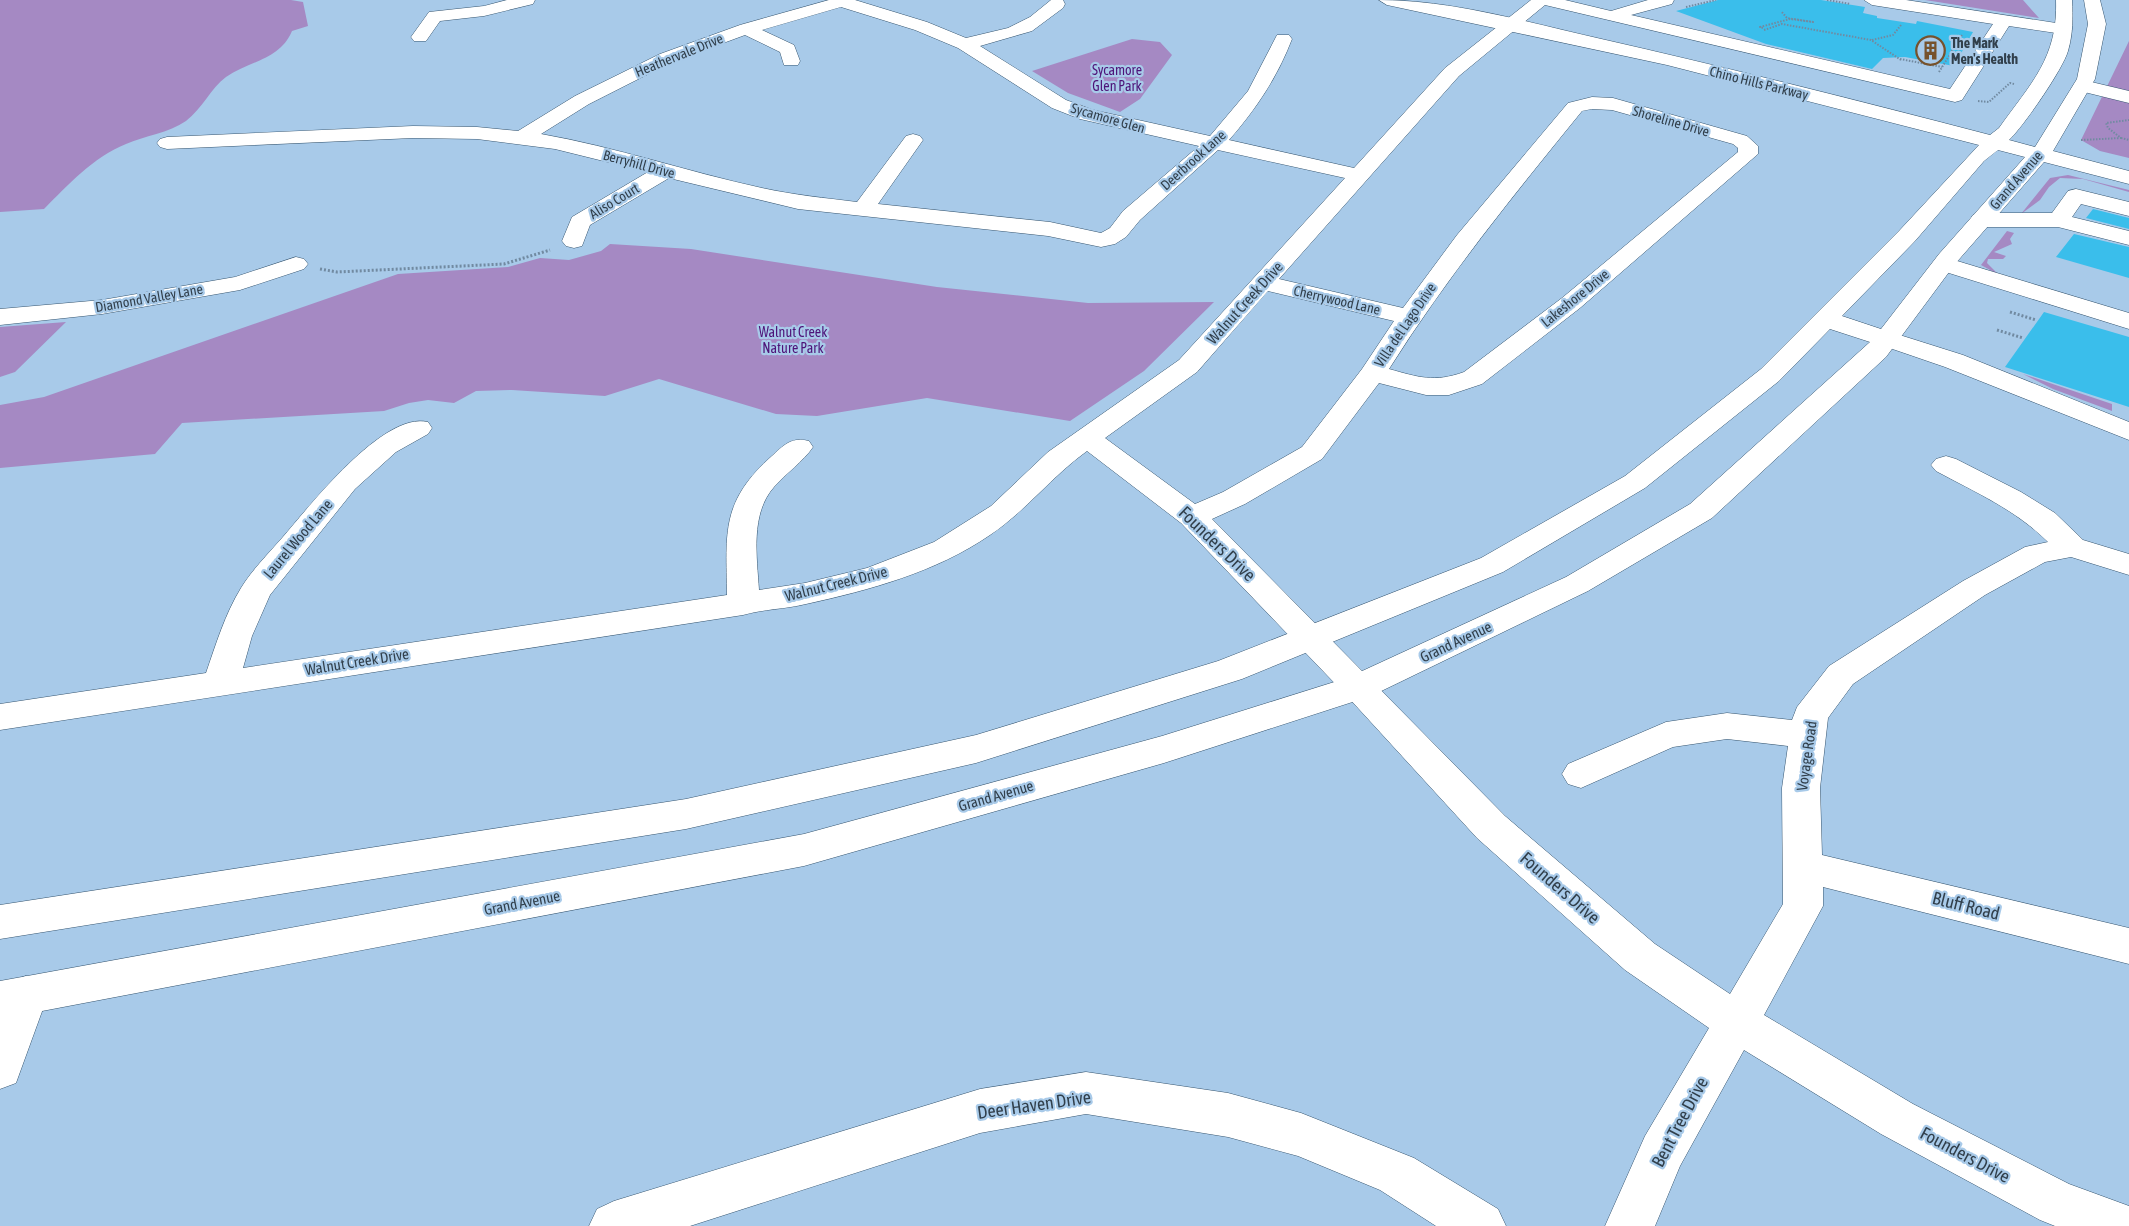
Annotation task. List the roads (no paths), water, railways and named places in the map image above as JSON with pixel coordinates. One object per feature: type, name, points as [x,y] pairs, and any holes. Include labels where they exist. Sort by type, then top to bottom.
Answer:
[{"type":"street","points":[[420,37],[435,16],[484,11],[527,0]]},
{"type":"street","name":"Chino Hills Parkway","points":[[1386,0],[1764,72],[2000,137]]},
{"type":"street","name":"Chino Hills Parkway","points":[[1441,0],[1512,23],[1663,59],[2044,148],[2129,163]]},
{"type":"street","points":[[1613,15],[1666,0]]},
{"type":"street","points":[[1872,0],[2063,29],[2080,37],[2080,66],[2085,83],[2129,97]]},
{"type":"street","points":[[0,922],[686,814],[976,749],[1230,670],[1492,565],[1635,482],[1770,375],[1907,236],[1977,157],[2000,137],[2044,78],[2059,52],[2064,0]]},
{"type":"street","name":"Grand Avenue","points":[[13,998],[804,850],[1164,749],[1359,687],[1577,585],[1701,511],[1861,366],[1890,335],[1946,261],[2044,148],[2085,83],[2097,24],[2092,0]]},
{"type":"street","name":"Heathervale Drive","points":[[522,138],[582,100],[675,54],[746,29],[845,1]]},
{"type":"street","name":"Sycamore Glen","points":[[845,1],[921,26],[964,44],[1059,104],[1114,122],[1358,175]]},
{"type":"street","points":[[1551,1],[1955,96],[2003,21]]},
{"type":"street","name":"Walnut Creek Drive","points":[[0,717],[805,594],[877,576],[945,549],[1002,513],[1058,458],[1188,366],[1452,72],[1512,23],[1551,1]]},
{"type":"street","points":[[964,44],[1024,28],[1044,18],[1057,4]]},
{"type":"street","points":[[746,29],[788,49],[791,62]]},
{"type":"street","name":"Deerbrook Lane","points":[[1107,239],[1124,228],[1131,216],[1215,144],[1255,98],[1278,54],[1283,39]]},
{"type":"street","points":[[1764,72],[1786,57]]},
{"type":"street","name":"Shoreline Drive","points":[[1592,103],[1613,104],[1740,140],[1749,146]]},
{"type":"street","name":"Villa del Lago Drive","points":[[1192,516],[1234,498],[1311,453],[1373,374],[1409,317],[1465,240],[1575,107],[1592,103]]},
{"type":"street","name":"Berryhill Drive","points":[[167,142],[474,132],[522,138],[590,151],[761,196],[1050,229],[1075,236],[1107,239]]},
{"type":"street","points":[[863,209],[913,140]]},
{"type":"street","name":"Lakeshore Drive","points":[[1373,374],[1426,387],[1449,387],[1473,378],[1571,303],[1748,154],[1749,146]]},
{"type":"street","name":"Chino Hills Parkway","points":[[2044,148],[2129,178]]},
{"type":"street","name":"Aliso Court","points":[[574,240],[580,222],[665,171]]},
{"type":"street","points":[[2058,220],[2076,196],[2129,209]]},
{"type":"street","points":[[1982,220],[2058,220],[2129,238]]},
{"type":"street","points":[[1946,261],[2046,285],[2129,315]]},
{"type":"street","name":"Diamond Valley Lane","points":[[0,317],[102,307],[240,283],[296,264]]},
{"type":"street","name":"Cherrywood Lane","points":[[1264,283],[1409,317]]},
{"type":"street","points":[[2046,285],[2129,321]]},
{"type":"street","points":[[1828,316],[1960,354],[2129,424]]},
{"type":"street","points":[[1890,335],[2129,432]]},
{"type":"street","name":"Laurel Wood Lane","points":[[221,682],[234,636],[255,591],[345,483],[386,446],[418,428]]},
{"type":"street","name":"Founders Drive","points":[[1086,437],[1192,516],[1359,687],[1491,827],[1640,957],[1735,1021],[1897,1119],[2057,1203],[2118,1226]]},
{"type":"street","points":[[743,604],[742,528],[749,501],[764,480],[799,447]]},
{"type":"street","points":[[1946,465],[2010,498],[2044,520],[2072,547],[2129,565]]},
{"type":"street","name":"Voyage Road","points":[[1735,1021],[1803,906],[1801,788],[1810,716],[1841,675],[1984,583],[2036,554],[2072,547]]},
{"type":"street","points":[[1581,774],[1666,735],[1727,726],[1808,735]]},
{"type":"street","name":"Bluff Road","points":[[1802,866],[2129,946]]},
{"type":"street","points":[[0,1068],[13,998]]},
{"type":"street","name":"Bent Tree Drive","points":[[1630,1226],[1662,1152],[1735,1021]]},
{"type":"street","name":"Deer Haven Drive","points":[[614,1226],[980,1111],[1086,1093],[1228,1115],[1302,1135],[1397,1174],[1481,1226]]},
{"type":"place","name":"The Mark Men's Health","points":[[1930,51]]},
{"type":"park label","name":"Sycamore Glen Park","points":[[1117,78]]},
{"type":"park label","name":"Walnut Creek Nature Park","points":[[793,340]]}]
